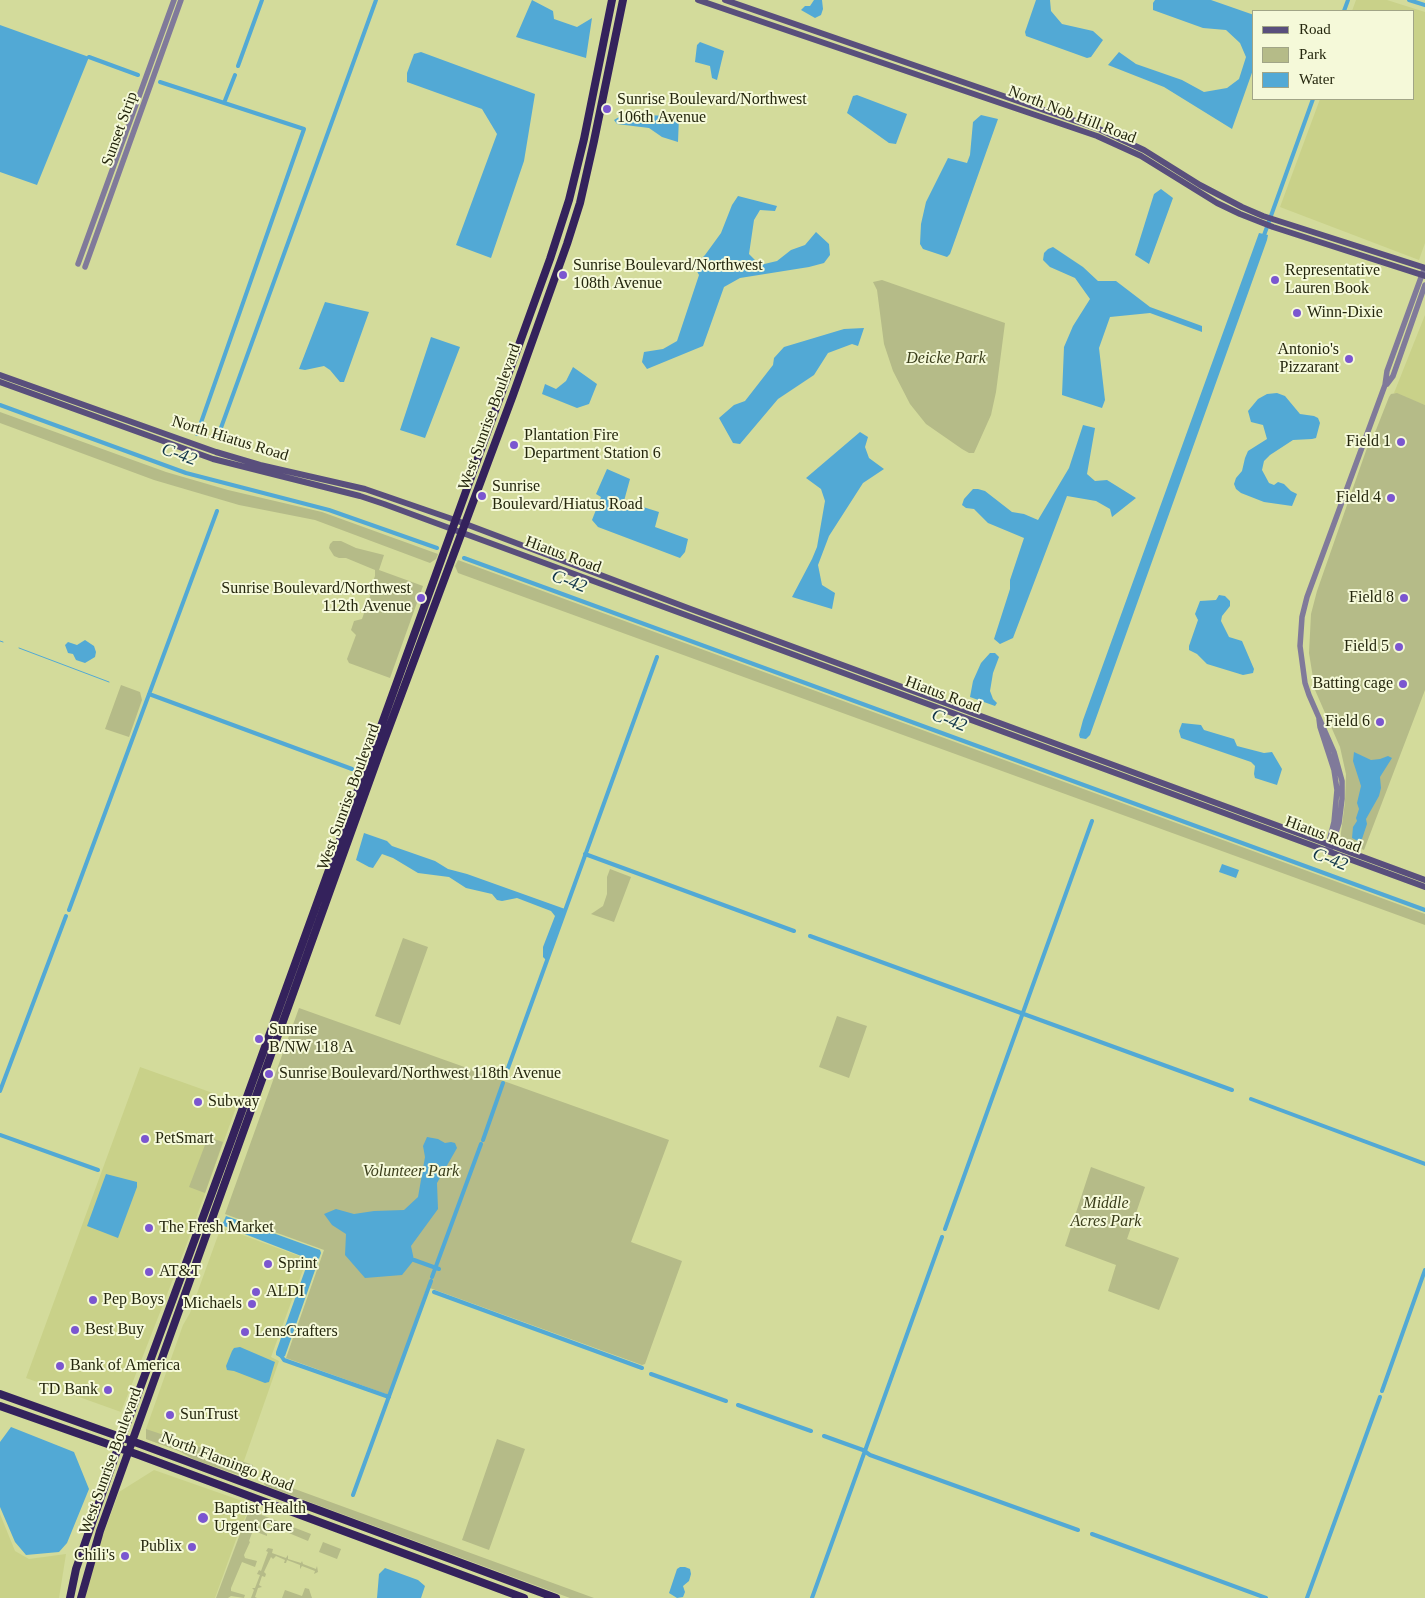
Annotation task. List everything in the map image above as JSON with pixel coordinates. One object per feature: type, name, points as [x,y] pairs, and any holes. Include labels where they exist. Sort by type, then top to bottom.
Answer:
[{"type":"highway","name":"West Sunrise Boulevard","points":[[70,1598],[76,1569],[118,1448],[534,305],[569,200],[584,139],[612,0]]},
{"type":"highway","name":"West Sunrise Boulevard","points":[[81,1598],[92,1554],[128,1452],[378,758],[564,252],[580,203],[623,0]]},
{"type":"highway","name":"North Flamingo Road","points":[[0,1394],[122,1437],[556,1598]]},
{"type":"highway","name":"North Flamingo Road","points":[[0,1406],[524,1598]]},
{"type":"main road","name":"North Nob Hill Road","points":[[698,0],[1097,136],[1141,156],[1217,203],[1272,227],[1424,270]]},
{"type":"main road","name":"North Nob Hill Road","points":[[725,0],[1099,129],[1144,150],[1220,196],[1263,216],[1424,270]]},
{"type":"main road","name":"North Hiatus Road","points":[[0,375],[45,395],[213,459],[360,496],[452,529]]},
{"type":"main road","name":"North Hiatus Road","points":[[0,382],[45,395],[216,452],[260,465],[365,489],[455,520]]},
{"type":"main road","name":"Hiatus Road","points":[[455,520],[1330,847],[1425,887]]},
{"type":"main road","name":"Hiatus Road","points":[[452,529],[1425,880]]},
{"type":"street","name":"Sunset Strip","points":[[78,264],[174,0]]},
{"type":"street","name":"Sunset Strip","points":[[85,267],[181,0]]},
{"type":"street","points":[[1330,847],[1341,815],[1342,781],[1334,752],[1309,695],[1303,674],[1300,646],[1302,617],[1307,597],[1385,385],[1388,371],[1424,270]]},
{"type":"street","points":[[1385,385],[1393,376],[1425,285]]},
{"type":"shaded area","points":[[1356,0],[1387,0],[1425,12],[1425,243],[1419,260],[1280,207],[1320,100],[1415,100],[1415,10],[1352,10]]},
{"type":"shaded area","points":[[1425,315],[1425,405],[1394,393]]},
{"type":"shaded area","points":[[140,1067],[238,1102],[186,1246],[121,1412],[26,1378]]},
{"type":"shaded area","points":[[221,1227],[307,1259],[271,1357],[279,1361],[239,1475],[195,1460],[179,1451],[146,1439],[146,1429],[183,1325],[190,1313]]},
{"type":"shaded area","points":[[154,1470],[251,1504],[215,1598],[85,1598],[95,1557],[119,1492]]},
{"type":"shaded area","points":[[0,1514],[15,1551],[29,1559],[66,1554],[59,1598],[0,1598]]},
{"type":"green space","name":"Deicke Park","points":[[882,280],[1005,323],[991,415],[974,453],[969,453],[962,449],[926,424],[910,404],[893,371],[884,344],[877,290],[873,282]]},
{"type":"green space","points":[[1397,393],[1425,405],[1425,690],[1364,850],[1340,840],[1345,802],[1346,774],[1340,747],[1315,690],[1309,653],[1311,614],[1317,591],[1368,445],[1389,397],[1391,394]]},
{"type":"green space","points":[[0,412],[166,472],[228,490],[322,512],[438,554],[436,559],[430,563],[315,520],[239,505],[154,480],[0,423]]},
{"type":"green space","points":[[333,541],[341,541],[356,548],[384,555],[379,570],[423,586],[390,678],[349,663],[347,659],[356,635],[351,630],[354,621],[362,619],[370,596],[369,593],[375,576],[375,570],[346,558],[334,556],[329,548]]},
{"type":"green space","points":[[458,560],[1425,914],[1425,925],[458,573],[455,566]]},
{"type":"green space","points":[[121,685],[140,692],[142,700],[129,737],[105,729]]},
{"type":"green space","points":[[610,869],[631,877],[614,922],[591,914],[603,906],[607,894],[607,877]]},
{"type":"green space","points":[[403,938],[428,947],[400,1025],[375,1016]]},
{"type":"green space","name":"Volunteer Park","points":[[299,1008],[669,1140],[631,1242],[682,1261],[645,1364],[642,1365],[427,1287],[389,1395],[286,1358],[324,1250],[225,1214]]},
{"type":"green space","points":[[837,1016],[867,1026],[849,1078],[819,1067]]},
{"type":"green space","points":[[208,1137],[223,1142],[205,1193],[189,1187]]},
{"type":"green space","name":"Middle Acres Park","points":[[1091,1167],[1145,1187],[1127,1239],[1179,1258],[1159,1310],[1108,1291],[1116,1265],[1065,1246]]},
{"type":"green space","points":[[146,1429],[253,1465],[251,1470],[239,1475],[195,1460],[179,1451],[146,1439]]},
{"type":"green space","points":[[497,1439],[525,1449],[489,1550],[462,1540]]},
{"type":"green space","points":[[266,1478],[594,1598],[570,1598],[266,1486],[264,1484]]},
{"type":"green space","points":[[249,1510],[311,1534],[308,1541],[267,1524],[264,1532],[267,1536],[254,1531],[244,1555],[245,1558],[257,1561],[255,1567],[242,1562],[231,1588],[231,1591],[245,1595],[244,1598],[231,1596],[228,1598],[216,1598]]},
{"type":"green space","points":[[323,1542],[341,1549],[337,1559],[319,1552]]},
{"type":"green space","points":[[268,1548],[273,1549],[272,1553],[286,1558],[288,1555],[288,1559],[301,1563],[302,1561],[303,1564],[316,1569],[317,1566],[318,1572],[314,1574],[315,1571],[302,1566],[300,1569],[300,1565],[287,1560],[284,1563],[285,1560],[276,1556],[273,1559],[271,1557],[264,1572],[266,1574],[265,1577],[262,1576],[259,1585],[262,1587],[258,1588],[255,1597],[257,1598],[251,1598],[254,1590],[252,1588],[255,1588],[260,1575],[257,1574],[259,1570],[261,1571]]},
{"type":"green space","points":[[305,1588],[309,1589],[312,1598],[282,1598],[285,1590],[302,1596]]},
{"type":"water","points":[[532,0],[553,11],[554,19],[577,27],[592,18],[586,58],[516,37]]},
{"type":"water","points":[[814,0],[822,0],[823,9],[821,15],[815,18],[801,10],[805,6],[810,6]]},
{"type":"water","points":[[1036,0],[1050,0],[1051,11],[1062,24],[1093,31],[1103,40],[1091,57],[1087,58],[1026,36],[1025,32]]},
{"type":"water","points":[[1155,0],[1211,0],[1252,14],[1252,73],[1232,129],[1164,87],[1108,65],[1119,52],[1136,64],[1182,80],[1204,92],[1227,88],[1239,79],[1246,57],[1240,43],[1226,30],[1203,28],[1153,10]]},
{"type":"water","points":[[0,25],[89,57],[37,185],[0,172]]},
{"type":"water","points":[[700,42],[724,51],[717,80],[712,78],[710,66],[695,62],[697,45]]},
{"type":"water","points":[[421,52],[535,94],[524,161],[491,258],[456,245],[497,134],[482,109],[407,82],[407,73],[414,54]]},
{"type":"water","points":[[857,95],[907,114],[896,144],[889,143],[847,113],[853,96]]},
{"type":"water","points":[[624,114],[632,117],[638,115],[679,116],[678,142],[662,137],[649,128],[617,124],[614,120]]},
{"type":"water","points":[[981,115],[998,119],[950,254],[947,257],[923,249],[920,244],[921,224],[926,202],[948,158],[967,163],[970,155],[973,122]]},
{"type":"water","points":[[1161,189],[1173,198],[1149,264],[1135,255],[1154,194]]},
{"type":"water","points":[[738,196],[777,206],[775,211],[760,210],[754,220],[749,254],[760,265],[777,261],[791,250],[805,245],[816,232],[829,244],[830,255],[824,263],[740,278],[724,287],[703,346],[647,369],[642,362],[644,352],[663,349],[677,341],[699,275],[694,266],[705,255],[721,233],[732,205]]},
{"type":"water","points":[[1259,233],[1268,235],[1267,240],[1090,735],[1086,739],[1080,738],[1083,720]]},
{"type":"water","points":[[1053,247],[1083,267],[1098,281],[1116,281],[1150,307],[1202,326],[1202,332],[1150,313],[1110,317],[1099,348],[1105,400],[1102,408],[1062,395],[1064,347],[1073,326],[1090,299],[1075,278],[1050,267],[1043,260],[1044,253]]},
{"type":"water","points":[[325,302],[369,312],[344,382],[340,382],[324,366],[305,370],[299,369]]},
{"type":"water","points":[[864,328],[858,346],[852,344],[828,353],[814,375],[778,399],[740,444],[733,443],[719,418],[734,405],[745,401],[773,365],[774,358],[784,347],[844,329]]},
{"type":"water","points":[[431,337],[460,347],[425,438],[400,430]]},
{"type":"water","points":[[573,367],[597,384],[589,404],[577,408],[542,394],[545,384],[556,389],[566,381]]},
{"type":"water","points":[[1277,393],[1285,396],[1300,414],[1314,416],[1318,418],[1320,423],[1316,438],[1293,440],[1264,461],[1262,470],[1269,483],[1274,485],[1278,482],[1284,484],[1297,494],[1292,506],[1264,502],[1241,493],[1234,484],[1242,471],[1248,451],[1267,439],[1263,425],[1251,422],[1248,411],[1258,399],[1267,394]]},
{"type":"water","points":[[1083,425],[1095,428],[1087,474],[1095,481],[1107,480],[1136,498],[1112,517],[1110,509],[1096,501],[1067,496],[1013,638],[1000,644],[994,639],[1024,538],[988,523],[974,509],[966,508],[962,505],[964,499],[973,489],[978,489],[985,491],[1012,512],[1024,514],[1038,520],[1069,468]]},
{"type":"water","points":[[860,432],[868,437],[865,447],[869,458],[884,469],[863,483],[829,536],[818,565],[822,585],[835,593],[832,609],[792,597],[817,547],[825,501],[821,489],[806,478]]},
{"type":"water","points":[[607,469],[630,479],[624,501],[659,512],[655,527],[688,539],[685,552],[680,558],[598,527],[592,520],[601,497],[596,494]]},
{"type":"water","points":[[1219,595],[1225,596],[1230,601],[1230,606],[1222,616],[1221,621],[1229,637],[1242,641],[1254,669],[1253,673],[1243,675],[1207,664],[1197,654],[1189,650],[1198,620],[1195,614],[1200,601],[1216,600]]},
{"type":"water","points":[[85,640],[94,646],[96,652],[95,657],[85,663],[76,660],[73,654],[68,653],[65,645],[68,642],[77,645]]},
{"type":"water","points":[[990,653],[995,653],[999,657],[993,673],[990,691],[997,703],[995,706],[970,697],[973,681],[981,663]]},
{"type":"water","points":[[1182,723],[1201,725],[1204,730],[1234,739],[1237,746],[1264,753],[1272,752],[1282,769],[1277,785],[1255,778],[1255,766],[1251,762],[1181,738],[1179,731]]},
{"type":"water","points":[[1354,752],[1371,760],[1388,756],[1392,758],[1380,777],[1381,788],[1379,796],[1366,819],[1367,824],[1362,839],[1358,841],[1352,838],[1353,827],[1357,821],[1359,809],[1357,803],[1361,786],[1353,761]]},
{"type":"water","points":[[364,833],[387,841],[392,846],[435,861],[448,869],[565,909],[547,961],[543,957],[543,947],[555,916],[551,911],[517,898],[497,900],[492,894],[466,888],[449,877],[418,873],[393,858],[382,854],[373,868],[369,867],[356,860]]},
{"type":"water","points":[[1222,864],[1239,870],[1236,878],[1219,872]]},
{"type":"water","points":[[427,1137],[438,1139],[445,1143],[455,1143],[457,1148],[437,1183],[438,1209],[411,1246],[414,1260],[402,1275],[365,1278],[345,1255],[346,1234],[332,1225],[324,1214],[336,1209],[354,1214],[404,1210],[418,1197],[425,1157],[423,1146]]},
{"type":"water","points":[[106,1174],[137,1182],[137,1187],[118,1238],[87,1226]]},
{"type":"water","points":[[226,1216],[320,1250],[321,1253],[285,1356],[281,1358],[276,1355],[276,1352],[309,1259],[224,1226],[223,1223]]},
{"type":"water","points":[[240,1347],[275,1362],[269,1382],[265,1383],[227,1370],[226,1366],[232,1351],[234,1348]]},
{"type":"water","points":[[11,1427],[74,1452],[89,1489],[67,1543],[59,1552],[26,1555],[15,1542],[0,1507],[0,1442]]},
{"type":"water","points":[[680,1567],[690,1569],[691,1574],[689,1581],[683,1586],[685,1592],[683,1597],[677,1598],[669,1593],[677,1569]]},
{"type":"water","points":[[385,1568],[418,1580],[425,1586],[421,1598],[377,1598],[379,1574]]},
{"type":"waterway","points":[[238,66],[262,0]]},
{"type":"waterway","points":[[218,436],[376,0]]},
{"type":"waterway","points":[[1344,10],[1348,0]]},
{"type":"waterway","points":[[1409,0],[1425,5]]},
{"type":"waterway","points":[[89,57],[138,75]]},
{"type":"waterway","points":[[224,103],[235,75]]},
{"type":"waterway","points":[[160,82],[304,129],[197,434]]},
{"type":"waterway","points":[[1263,238],[1313,100]]},
{"type":"waterway","name":"C-42","points":[[0,405],[186,473],[329,510],[437,548]]},
{"type":"waterway","points":[[69,910],[217,511]]},
{"type":"waterway","name":"C-42","points":[[464,558],[1425,910]]},
{"type":"waterway","points":[[19,648],[109,682]]},
{"type":"waterway","points":[[508,1068],[657,657]]},
{"type":"waterway","points":[[149,694],[352,769]]},
{"type":"waterway","points":[[945,1229],[1092,821]]},
{"type":"waterway","points":[[585,854],[794,931]]},
{"type":"waterway","points":[[0,1091],[66,916]]},
{"type":"waterway","points":[[810,936],[1232,1090]]},
{"type":"waterway","points":[[483,1140],[503,1083]]},
{"type":"waterway","points":[[1251,1099],[1425,1164]]},
{"type":"waterway","points":[[0,1135],[98,1170]]},
{"type":"waterway","points":[[432,1277],[481,1144]]},
{"type":"waterway","points":[[812,1598],[942,1237]]},
{"type":"waterway","points":[[414,1260],[439,1269]]},
{"type":"waterway","points":[[1382,1391],[1425,1270]]},
{"type":"waterway","points":[[353,1495],[431,1281]]},
{"type":"waterway","points":[[434,1292],[642,1368]]},
{"type":"waterway","points":[[280,1354],[284,1360],[389,1397]]},
{"type":"waterway","points":[[651,1374],[726,1401]]},
{"type":"waterway","points":[[1307,1598],[1380,1397]]},
{"type":"waterway","points":[[738,1405],[811,1431]]},
{"type":"waterway","points":[[824,1436],[863,1450],[870,1455],[1078,1530]]},
{"type":"waterway","points":[[1092,1534],[1266,1598]]},
{"type":"place","name":"Sunrise Boulevard/Northwest 106th Avenue","points":[[607,109]]},
{"type":"place","name":"Sunrise Boulevard/Northwest 108th Avenue","points":[[563,275]]},
{"type":"place","name":"Representative Lauren Book","points":[[1275,280]]},
{"type":"place","name":"Winn-Dixie","points":[[1297,313]]},
{"type":"place","name":"Antonio's Pizzarant","points":[[1349,359]]},
{"type":"place","name":"Field 1","points":[[1401,442]]},
{"type":"place","name":"Plantation Fire Department Station 6","points":[[514,445]]},
{"type":"place","name":"Sunrise Boulevard/Hiatus Road","points":[[482,496]]},
{"type":"place","name":"Field 4","points":[[1391,498]]},
{"type":"place","name":"Sunrise Boulevard/Northwest 112th Avenue","points":[[421,598]]},
{"type":"place","name":"Field 8","points":[[1404,598]]},
{"type":"place","name":"Field 5","points":[[1399,647]]},
{"type":"place","name":"Batting cage","points":[[1403,684]]},
{"type":"place","name":"Field 6","points":[[1380,722]]},
{"type":"place","name":"Sunrise B/NW 118 A","points":[[259,1039]]},
{"type":"place","name":"Sunrise Boulevard/Northwest 118th Avenue","points":[[269,1074]]},
{"type":"place","name":"Subway","points":[[198,1102]]},
{"type":"place","name":"PetSmart","points":[[145,1139]]},
{"type":"place","name":"The Fresh Market","points":[[149,1228]]},
{"type":"place","name":"Sprint","points":[[268,1264]]},
{"type":"place","name":"AT&T","points":[[149,1272]]},
{"type":"place","name":"ALDI","points":[[256,1292]]},
{"type":"place","name":"Pep Boys","points":[[93,1300]]},
{"type":"place","name":"Michaels","points":[[252,1304]]},
{"type":"place","name":"Best Buy","points":[[75,1330]]},
{"type":"place","name":"LensCrafters","points":[[245,1332]]},
{"type":"place","name":"Bank of America","points":[[60,1366]]},
{"type":"place","name":"TD Bank","points":[[108,1390]]},
{"type":"place","name":"SunTrust","points":[[170,1415]]},
{"type":"place","name":"Baptist Health Urgent Care","points":[[203,1518]]},
{"type":"place","name":"Publix","points":[[192,1547]]},
{"type":"place","name":"Chili's","points":[[125,1556]]}]
